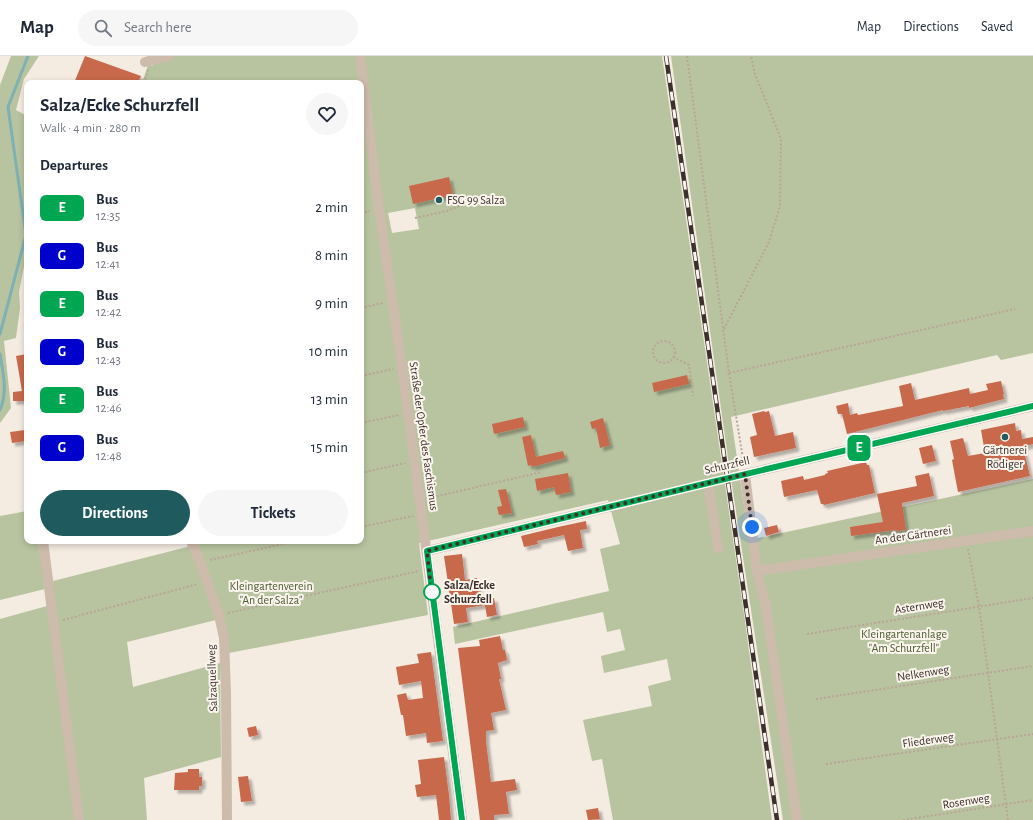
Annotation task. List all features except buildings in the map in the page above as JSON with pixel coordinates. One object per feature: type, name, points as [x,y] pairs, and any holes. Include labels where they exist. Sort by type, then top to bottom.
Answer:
[{"type":"street","points":[[145,62],[169,56]]},
{"type":"street","name":"Straße der Opfer des Faschismus","points":[[360,56],[363,80]]},
{"type":"street","name":"Straße der Opfer des Faschismus","points":[[364,88],[379,209],[427,551],[428,569],[456,764],[462,820]]},
{"type":"street","name":"Schurzfell","points":[[427,551],[1033,406]]},
{"type":"street","points":[[745,474],[757,571],[766,608],[797,820]]},
{"type":"street","points":[[708,483],[718,548]]},
{"type":"street","name":"An der Gärtnerei","points":[[757,571],[796,564],[1033,531]]},
{"type":"street","points":[[43,544],[80,820]]},
{"type":"street","name":"Salzaquellweg","points":[[192,544],[219,615],[224,638],[227,820]]},
{"type":"path","points":[[687,56],[729,373],[745,474]]},
{"type":"path","points":[[724,330],[769,242],[780,206],[781,139],[755,74],[751,56]]},
{"type":"path","points":[[415,218],[447,211],[486,195]]},
{"type":"path","points":[[364,307],[392,301]]},
{"type":"path","points":[[729,373],[1016,309]]},
{"type":"path","points":[[663,341],[669,343],[675,351],[673,357],[671,360],[664,362],[657,360],[654,354],[655,347],[663,341]]},
{"type":"path","points":[[673,357],[688,365],[694,396]]},
{"type":"path","points":[[364,375],[402,367]]},
{"type":"path","points":[[364,422],[408,413]]},
{"type":"path","points":[[364,472],[414,460]]},
{"type":"path","points":[[420,500],[542,472]]},
{"type":"path","points":[[364,526],[422,514]]},
{"type":"path","points":[[966,540],[979,606],[1008,820]]},
{"type":"path","points":[[200,562],[283,544]]},
{"type":"path","points":[[219,615],[428,569]]},
{"type":"path","points":[[54,622],[207,582]]},
{"type":"path","name":"Asternweg","points":[[807,634],[1033,598]]},
{"type":"path","name":"Nelkenweg","points":[[816,699],[1033,666]]},
{"type":"path","name":"Fliederweg","points":[[826,764],[1033,734]]},
{"type":"path","name":"Rosenweg","points":[[903,820],[1033,800]]},
{"type":"green space","points":[[11,56],[39,56],[24,79],[16,110],[24,114],[24,266],[19,292],[20,308],[16,338],[4,341],[11,408],[0,423],[0,85]]},
{"type":"green space","name":"Kleingartenverein \"An der Salza\"","points":[[147,56],[662,56],[744,614],[772,820],[613,820],[602,759],[592,761],[583,720],[652,706],[648,686],[671,680],[667,659],[604,673],[601,656],[625,650],[620,629],[607,632],[603,612],[455,644],[453,627],[609,591],[600,549],[620,544],[608,500],[419,543],[428,615],[229,653],[224,618],[127,642],[133,687],[220,663],[221,757],[144,778],[147,820],[0,820],[0,619],[47,606],[45,589],[0,600],[0,516],[24,512],[24,544],[38,544],[45,588],[53,581],[199,544],[364,544],[364,80],[143,80],[148,65],[153,66]],"holes":[[[415,208],[419,229],[392,233],[388,213]]]},
{"type":"green space","name":"Kleingartenanlage \"Am Schurzfell\"","points":[[671,56],[1033,56],[1033,353],[1001,360],[997,355],[731,417],[749,540],[1033,479],[1033,820],[783,820],[730,472]]},
{"type":"waterway","points":[[24,221],[8,107],[28,56]]},
{"type":"waterway","points":[[0,334],[24,243]]},
{"type":"waterway","points":[[0,354],[4,389],[4,396],[0,410]]},
{"type":"railway","points":[[666,56],[777,820]]},
{"type":"bus line","name":"E","points":[[462,820],[456,764],[428,569],[427,551],[1033,406]]},
{"type":"place","name":"FSG 99 Salza","points":[[439,200]]},
{"type":"place","name":"Gärtnerei Rödiger","points":[[1005,437]]},
{"type":"place","name":"Salza/Ecke Schurzfell","points":[[432,592]]},
{"type":"route","points":[[432,592],[432,599],[427,551],[745,474],[752,527]]}]
